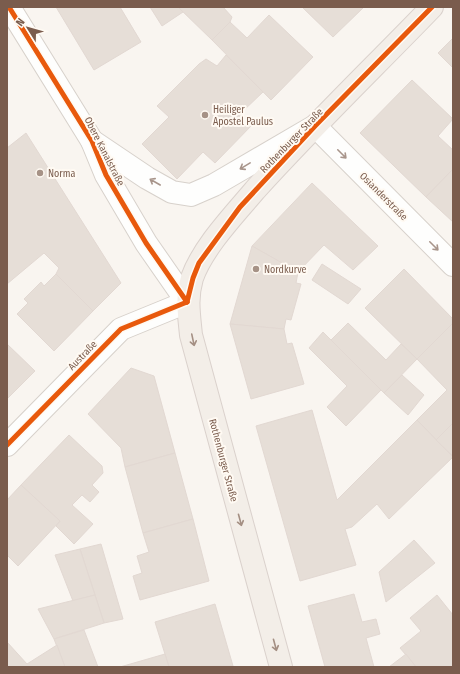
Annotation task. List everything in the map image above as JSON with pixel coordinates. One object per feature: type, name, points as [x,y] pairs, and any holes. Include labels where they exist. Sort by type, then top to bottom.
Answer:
[{"type":"main road","name":"Rothenburger Straße","points":[[281,667],[191,335],[187,302],[192,278],[208,249],[240,207],[315,126],[432,7]]},
{"type":"street","name":"Obere Kanalstraße","points":[[9,7],[92,141],[106,175],[146,243],[187,302]]},
{"type":"street","name":"Obere Kanalstraße","points":[[92,141],[147,178],[172,192],[191,195],[214,185],[315,126]]},
{"type":"street","name":"Osianderstraße","points":[[315,126],[453,265]]},
{"type":"street","name":"Austraße","points":[[7,445],[121,330],[187,302]]},
{"type":"building","points":[[56,7],[120,7],[141,42],[94,70]]},
{"type":"building","points":[[150,7],[178,7],[183,12],[162,26]]},
{"type":"building","points":[[178,7],[223,7],[232,17],[230,22],[212,40]]},
{"type":"building","points":[[302,7],[364,7],[333,37]]},
{"type":"building","points":[[269,15],[313,57],[271,100],[212,40],[230,22],[247,38]]},
{"type":"building","points":[[453,38],[453,68],[438,53]]},
{"type":"building","name":"Heiliger Apostel Paulus","points":[[226,55],[263,92],[241,113],[253,124],[215,163],[203,152],[177,179],[142,144],[169,117],[157,106],[199,64],[206,59],[217,66]]},
{"type":"building","points":[[412,80],[453,119],[438,136],[453,150],[453,169],[426,197],[360,133]]},
{"type":"building","points":[[26,133],[121,283],[93,311],[56,274],[59,268],[44,253],[7,284],[7,148]]},
{"type":"building","points":[[453,169],[453,222],[426,197]]},
{"type":"building","points":[[312,183],[378,246],[353,270],[324,245],[298,272],[252,246]]},
{"type":"building","points":[[252,246],[298,272],[296,283],[301,284],[291,320],[286,319],[284,329],[230,324]]},
{"type":"building","points":[[322,264],[361,289],[348,304],[312,280]]},
{"type":"building","points":[[404,269],[453,319],[453,323],[417,359],[365,308]]},
{"type":"building","points":[[56,274],[93,311],[54,351],[17,314],[28,303],[24,299],[41,282],[44,286]]},
{"type":"building","points":[[348,323],[386,360],[401,344],[417,359],[384,393],[331,340]]},
{"type":"building","points":[[453,323],[453,423],[436,440],[417,420],[447,390],[417,359]]},
{"type":"building","points":[[230,324],[284,329],[287,344],[292,343],[304,384],[251,399]]},
{"type":"building","points":[[323,332],[381,390],[346,426],[327,407],[347,386],[309,348]]},
{"type":"building","points":[[7,344],[35,371],[7,399]]},
{"type":"building","points":[[131,368],[154,376],[175,453],[125,467],[121,448],[88,414]]},
{"type":"building","points":[[402,375],[424,395],[408,415],[384,393]]},
{"type":"building","points":[[312,410],[337,500],[417,420],[453,457],[389,519],[377,504],[352,527],[345,529],[356,565],[300,581],[256,426]]},
{"type":"building","points":[[453,423],[453,456],[436,440]]},
{"type":"building","points":[[69,435],[102,466],[103,473],[92,485],[99,492],[90,502],[82,495],[72,505],[93,524],[74,544],[56,526],[60,521],[21,485]]},
{"type":"building","points":[[175,453],[193,519],[143,533],[125,467]]},
{"type":"building","points":[[21,485],[60,521],[18,566],[7,555],[7,500]]},
{"type":"building","points":[[193,519],[209,581],[140,600],[133,576],[142,573],[137,556],[149,552],[143,533]]},
{"type":"building","points":[[414,540],[435,563],[386,602],[379,572]]},
{"type":"building","points":[[101,544],[123,619],[104,623],[80,549]]},
{"type":"building","points":[[80,549],[95,595],[73,601],[55,555]]},
{"type":"building","points":[[354,594],[362,622],[376,619],[380,634],[366,638],[374,667],[325,667],[308,606]]},
{"type":"building","points":[[95,595],[104,623],[54,639],[38,609]]},
{"type":"building","points":[[437,595],[453,615],[453,667],[416,667],[400,648],[421,631],[410,618]]},
{"type":"building","points":[[215,604],[233,666],[169,667],[155,622]]},
{"type":"building","points":[[84,630],[98,667],[65,667],[54,639]]},
{"type":"building","points":[[7,642],[27,664],[57,645],[65,667],[7,667]]},
{"type":"building","points":[[165,654],[169,667],[120,667]]},
{"type":"building","points":[[406,654],[416,667],[389,667]]},
{"type":"cycle path","points":[[9,7],[92,141],[106,175],[146,243],[187,302]]},
{"type":"cycle path","points":[[187,302],[193,278],[199,263],[240,207],[315,126],[432,7]]},
{"type":"cycle path","points":[[7,445],[121,329],[187,302]]},
{"type":"place","name":"Heiliger Apostel Paulus","points":[[205,115]]},
{"type":"place","name":"Norma","points":[[40,173]]},
{"type":"place","name":"Nordkurve","points":[[256,269]]}]
